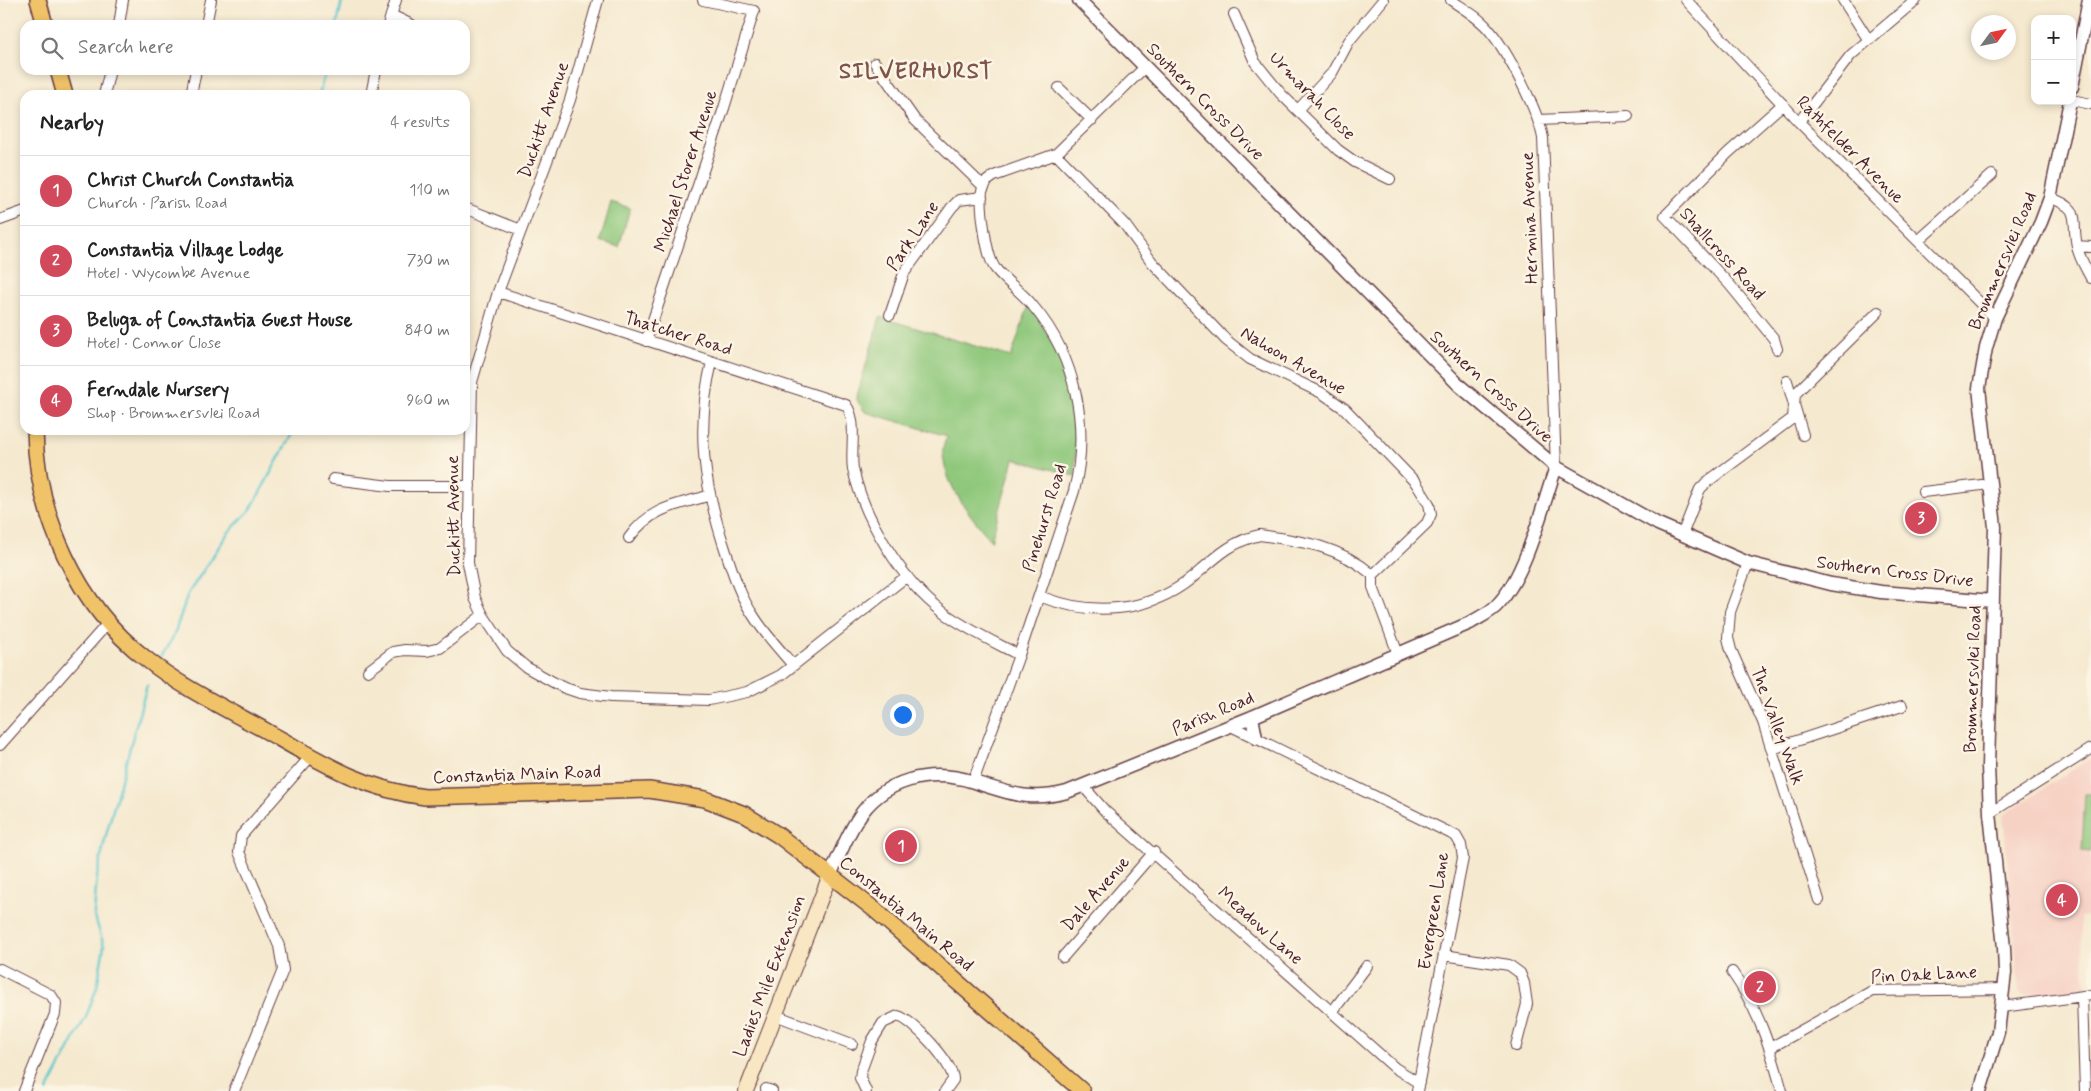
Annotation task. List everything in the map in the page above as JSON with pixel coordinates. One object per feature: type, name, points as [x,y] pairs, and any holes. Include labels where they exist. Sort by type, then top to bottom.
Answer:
[{"type":"main road","points":[[38,0],[44,20]]},
{"type":"main road","points":[[59,75],[64,90]]},
{"type":"main road","name":"Constantia Main Road","points":[[34,435],[41,485],[51,520],[74,574],[108,623],[129,645],[158,669],[310,756],[376,788],[416,796],[649,790],[685,794],[714,802],[744,814],[778,834],[875,910],[1082,1091]]},
{"type":"main road","name":"Ladies Mile Extension","points":[[746,1091],[830,875]]},
{"type":"street","points":[[119,20],[124,0]]},
{"type":"street","points":[[207,20],[211,0]]},
{"type":"street","points":[[389,20],[396,0]]},
{"type":"street","name":"Duckitt Avenue","points":[[598,0],[565,116],[498,292],[472,382],[468,563],[475,598],[482,615],[507,651],[526,667],[546,680],[580,693],[636,698],[709,700],[747,692],[765,684],[793,665],[907,576]]},
{"type":"street","name":"Michael Storer Avenue","points":[[646,341],[724,108],[754,11],[703,0]]},
{"type":"street","name":"Southern Cross Drive","points":[[1079,0],[1460,386],[1508,429],[1556,467],[1682,535],[1748,563],[1831,584],[1881,592],[1993,601]]},
{"type":"street","points":[[1298,110],[1332,73],[1353,35],[1383,0]]},
{"type":"street","name":"Hermina Avenue","points":[[1451,0],[1490,30],[1539,120],[1543,138],[1556,467]]},
{"type":"street","name":"Rathfelder Avenue","points":[[1686,0],[1799,122],[1995,318]]},
{"type":"street","points":[[1843,0],[1868,39]]},
{"type":"street","points":[[1799,122],[1836,72],[1868,39],[1916,0]]},
{"type":"street","points":[[2076,67],[2089,0]]},
{"type":"street","name":"Urmarah Close","points":[[1234,14],[1255,62],[1298,110],[1338,150],[1355,162],[1390,179]]},
{"type":"street","points":[[875,63],[915,120],[983,192],[987,181],[994,176],[1056,154],[1145,67]]},
{"type":"street","points":[[105,90],[109,75]]},
{"type":"street","points":[[192,90],[195,75]]},
{"type":"street","points":[[372,90],[375,75]]},
{"type":"street","points":[[1059,88],[1092,120]]},
{"type":"street","points":[[2076,102],[2091,104]]},
{"type":"street","name":"Shallcross Road","points":[[1777,349],[1774,339],[1730,285],[1665,216],[1728,153],[1783,104]]},
{"type":"street","name":"Brommersvlei Road","points":[[1980,1091],[1998,1032],[2004,989],[2004,948],[1990,813],[1988,727],[1995,548],[1979,388],[1986,348],[1995,318],[2037,231],[2050,198],[2070,105]]},
{"type":"street","points":[[1539,120],[1628,116]]},
{"type":"street","name":"Nahoon Avenue","points":[[1056,154],[1125,225],[1152,262],[1226,340],[1250,359],[1335,401],[1416,483],[1429,504],[1431,514],[1427,523],[1373,575]]},
{"type":"street","points":[[1918,242],[1992,175]]},
{"type":"street","name":"Park Lane","points":[[890,315],[904,273],[952,207],[961,200],[983,192]]},
{"type":"street","name":"Pinehurst Road","points":[[972,782],[1019,656],[1078,474],[1081,430],[1076,391],[1065,358],[1034,306],[992,262],[983,192]]},
{"type":"street","points":[[2050,198],[2066,203],[2074,214],[2077,246],[2091,278]]},
{"type":"street","points":[[470,210],[521,230]]},
{"type":"street","points":[[0,220],[20,213]]},
{"type":"street","points":[[2077,246],[2091,247]]},
{"type":"street","name":"Thatcher Road","points":[[498,292],[842,403],[848,408],[851,418],[853,467],[861,496],[877,528],[907,576]]},
{"type":"street","points":[[1682,535],[1700,489],[1793,418],[1795,394],[1878,312]]},
{"type":"street","points":[[712,362],[704,403],[704,457],[708,496],[731,567],[752,614],[793,665]]},
{"type":"street","points":[[1787,381],[1803,435]]},
{"type":"street","name":"Parish Road","points":[[830,875],[858,819],[871,802],[886,791],[906,781],[926,776],[948,776],[1027,797],[1054,796],[1084,787],[1231,726],[1470,623],[1498,605],[1509,591],[1519,573],[1556,467]]},
{"type":"street","points":[[333,479],[390,486],[470,486]]},
{"type":"street","points":[[1923,492],[1990,484]]},
{"type":"street","points":[[628,538],[636,527],[651,514],[708,496]]},
{"type":"street","points":[[1039,596],[1063,604],[1094,609],[1125,608],[1146,603],[1170,592],[1188,580],[1229,547],[1244,539],[1260,535],[1336,550],[1358,562],[1373,575],[1373,587],[1398,654]]},
{"type":"street","name":"The Valley Walk","points":[[1748,563],[1730,612],[1728,638],[1772,749],[1819,900]]},
{"type":"street","points":[[907,576],[928,600],[944,613],[1019,656]]},
{"type":"street","points":[[368,671],[393,652],[404,650],[427,651],[440,648],[482,615]]},
{"type":"street","points":[[0,744],[108,623]]},
{"type":"street","points":[[1772,749],[1902,706]]},
{"type":"street","points":[[1252,717],[1256,738]]},
{"type":"street","name":"Evergreen Lane","points":[[1231,726],[1456,836],[1462,845],[1463,858],[1418,1087]]},
{"type":"street","points":[[1990,813],[2091,749]]},
{"type":"street","points":[[234,1091],[283,970],[279,946],[242,860],[239,844],[242,836],[310,756]]},
{"type":"street","name":"Meadow Lane","points":[[1084,787],[1105,811],[1154,852],[1418,1087]]},
{"type":"street","name":"Dale Avenue","points":[[1063,957],[1154,852]]},
{"type":"street","points":[[1444,955],[1509,966],[1520,973],[1524,983],[1526,1004],[1516,1046]]},
{"type":"street","points":[[1332,1012],[1367,966]]},
{"type":"street","points":[[0,969],[51,995],[56,1003],[55,1014],[24,1091]]},
{"type":"street","points":[[1732,972],[1754,1005],[1770,1048],[1782,1091]]},
{"type":"street","name":"Pin Oak Lane","points":[[1770,1048],[1872,991],[2004,989]]},
{"type":"street","points":[[2002,1007],[2086,996],[2085,1091]]},
{"type":"street","points":[[775,1015],[852,1044]]},
{"type":"street","points":[[866,1091],[860,1078],[872,1041],[883,1023],[898,1016],[908,1021],[951,1067],[953,1080],[946,1091]]},
{"type":"shaded area","points":[[2091,760],[2091,916],[2080,917],[2086,989],[2024,995],[2019,991],[2003,815],[2086,761]]},
{"type":"green space","points":[[611,202],[630,208],[619,247],[600,241]]},
{"type":"green space","points":[[1029,304],[1063,359],[1076,410],[1075,476],[1014,459],[991,541],[954,490],[945,466],[943,452],[947,436],[865,412],[856,399],[880,317],[1011,357]]},
{"type":"green space","points":[[2085,794],[2091,794],[2091,852],[2082,851]]},
{"type":"waterway","points":[[338,20],[342,0]]},
{"type":"waterway","points":[[320,90],[325,75]]},
{"type":"waterway","points":[[160,659],[174,635],[188,594],[228,533],[251,509],[291,435]]},
{"type":"waterway","points":[[47,1091],[86,1017],[97,987],[104,946],[94,914],[97,876],[105,839],[147,685]]},
{"type":"place","name":"Beluga of Constantia Guest House","points":[[1921,518]]},
{"type":"place","name":"Christ Church Constantia","points":[[901,846]]},
{"type":"place","name":"Ferndale Nursery","points":[[2062,900]]},
{"type":"place","name":"Constantia Village Lodge","points":[[1760,987]]},
{"type":"district","name":"SILVERHURST","points":[[916,72]]}]
